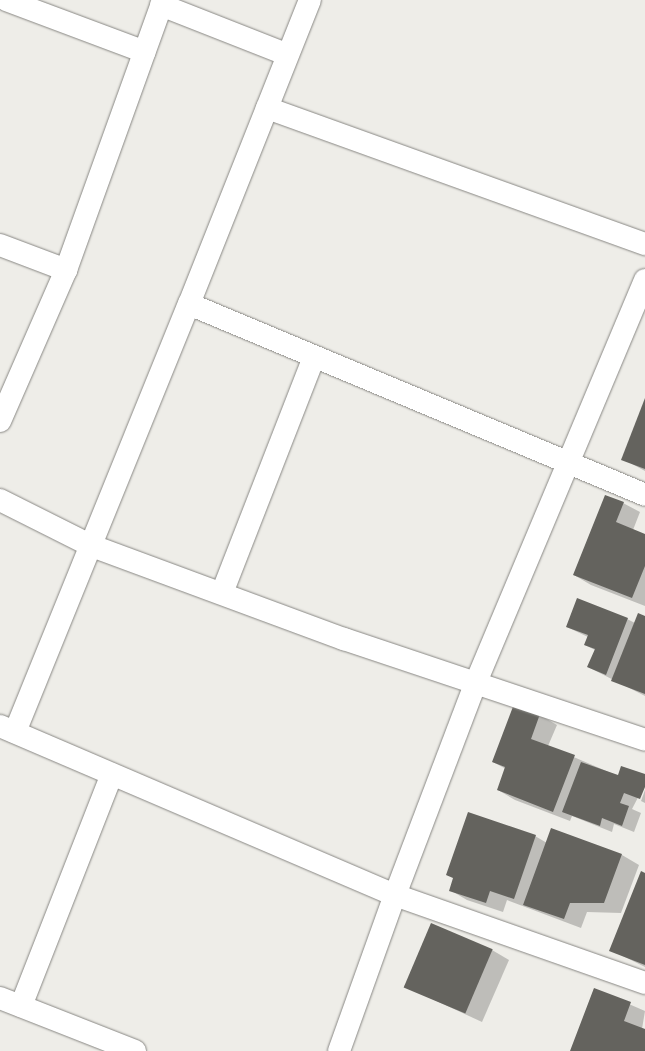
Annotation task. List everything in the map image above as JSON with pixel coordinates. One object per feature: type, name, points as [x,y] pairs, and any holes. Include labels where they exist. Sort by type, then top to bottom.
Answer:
[{"type":"street","points":[[6,0],[145,52]]},
{"type":"street","points":[[310,0],[92,546],[8,729],[395,895],[645,983]]},
{"type":"street","points":[[0,421],[66,270],[162,3],[288,55]]},
{"type":"street","points":[[267,108],[645,244]]},
{"type":"street","points":[[0,245],[66,270]]},
{"type":"street","points":[[339,1051],[395,895],[476,682],[645,280]]},
{"type":"street","points":[[189,304],[645,495]]},
{"type":"street","points":[[222,593],[314,357]]},
{"type":"street","points":[[0,500],[92,546],[344,639],[476,682],[645,740]]},
{"type":"street","points":[[21,1006],[112,774]]},
{"type":"street","points":[[0,998],[135,1051]]},
{"type":"building","points":[[645,398],[645,469],[621,460]]},
{"type":"building","points":[[605,495],[624,502],[616,522],[645,534],[645,566],[632,598],[573,575]]},
{"type":"building","points":[[577,598],[628,618],[606,675],[587,667],[595,649],[584,645],[588,635],[566,627]]},
{"type":"building","points":[[638,613],[645,616],[645,694],[611,681]]},
{"type":"building","points":[[514,704],[540,714],[531,739],[575,755],[553,812],[497,790],[505,767],[492,762]]},
{"type":"building","points":[[581,762],[618,775],[621,766],[645,774],[645,787],[640,799],[624,793],[620,803],[629,806],[622,826],[602,818],[600,826],[562,812]]},
{"type":"building","points":[[468,812],[536,835],[514,899],[490,891],[486,903],[449,891],[453,878],[446,875]]},
{"type":"building","points":[[551,828],[622,854],[604,903],[570,903],[564,919],[523,905]]},
{"type":"building","points":[[641,871],[645,873],[645,965],[609,951]]},
{"type":"building","points":[[431,923],[493,949],[465,1014],[404,987]]},
{"type":"building","points":[[594,988],[631,1002],[624,1021],[645,1029],[645,1051],[570,1051]]}]
